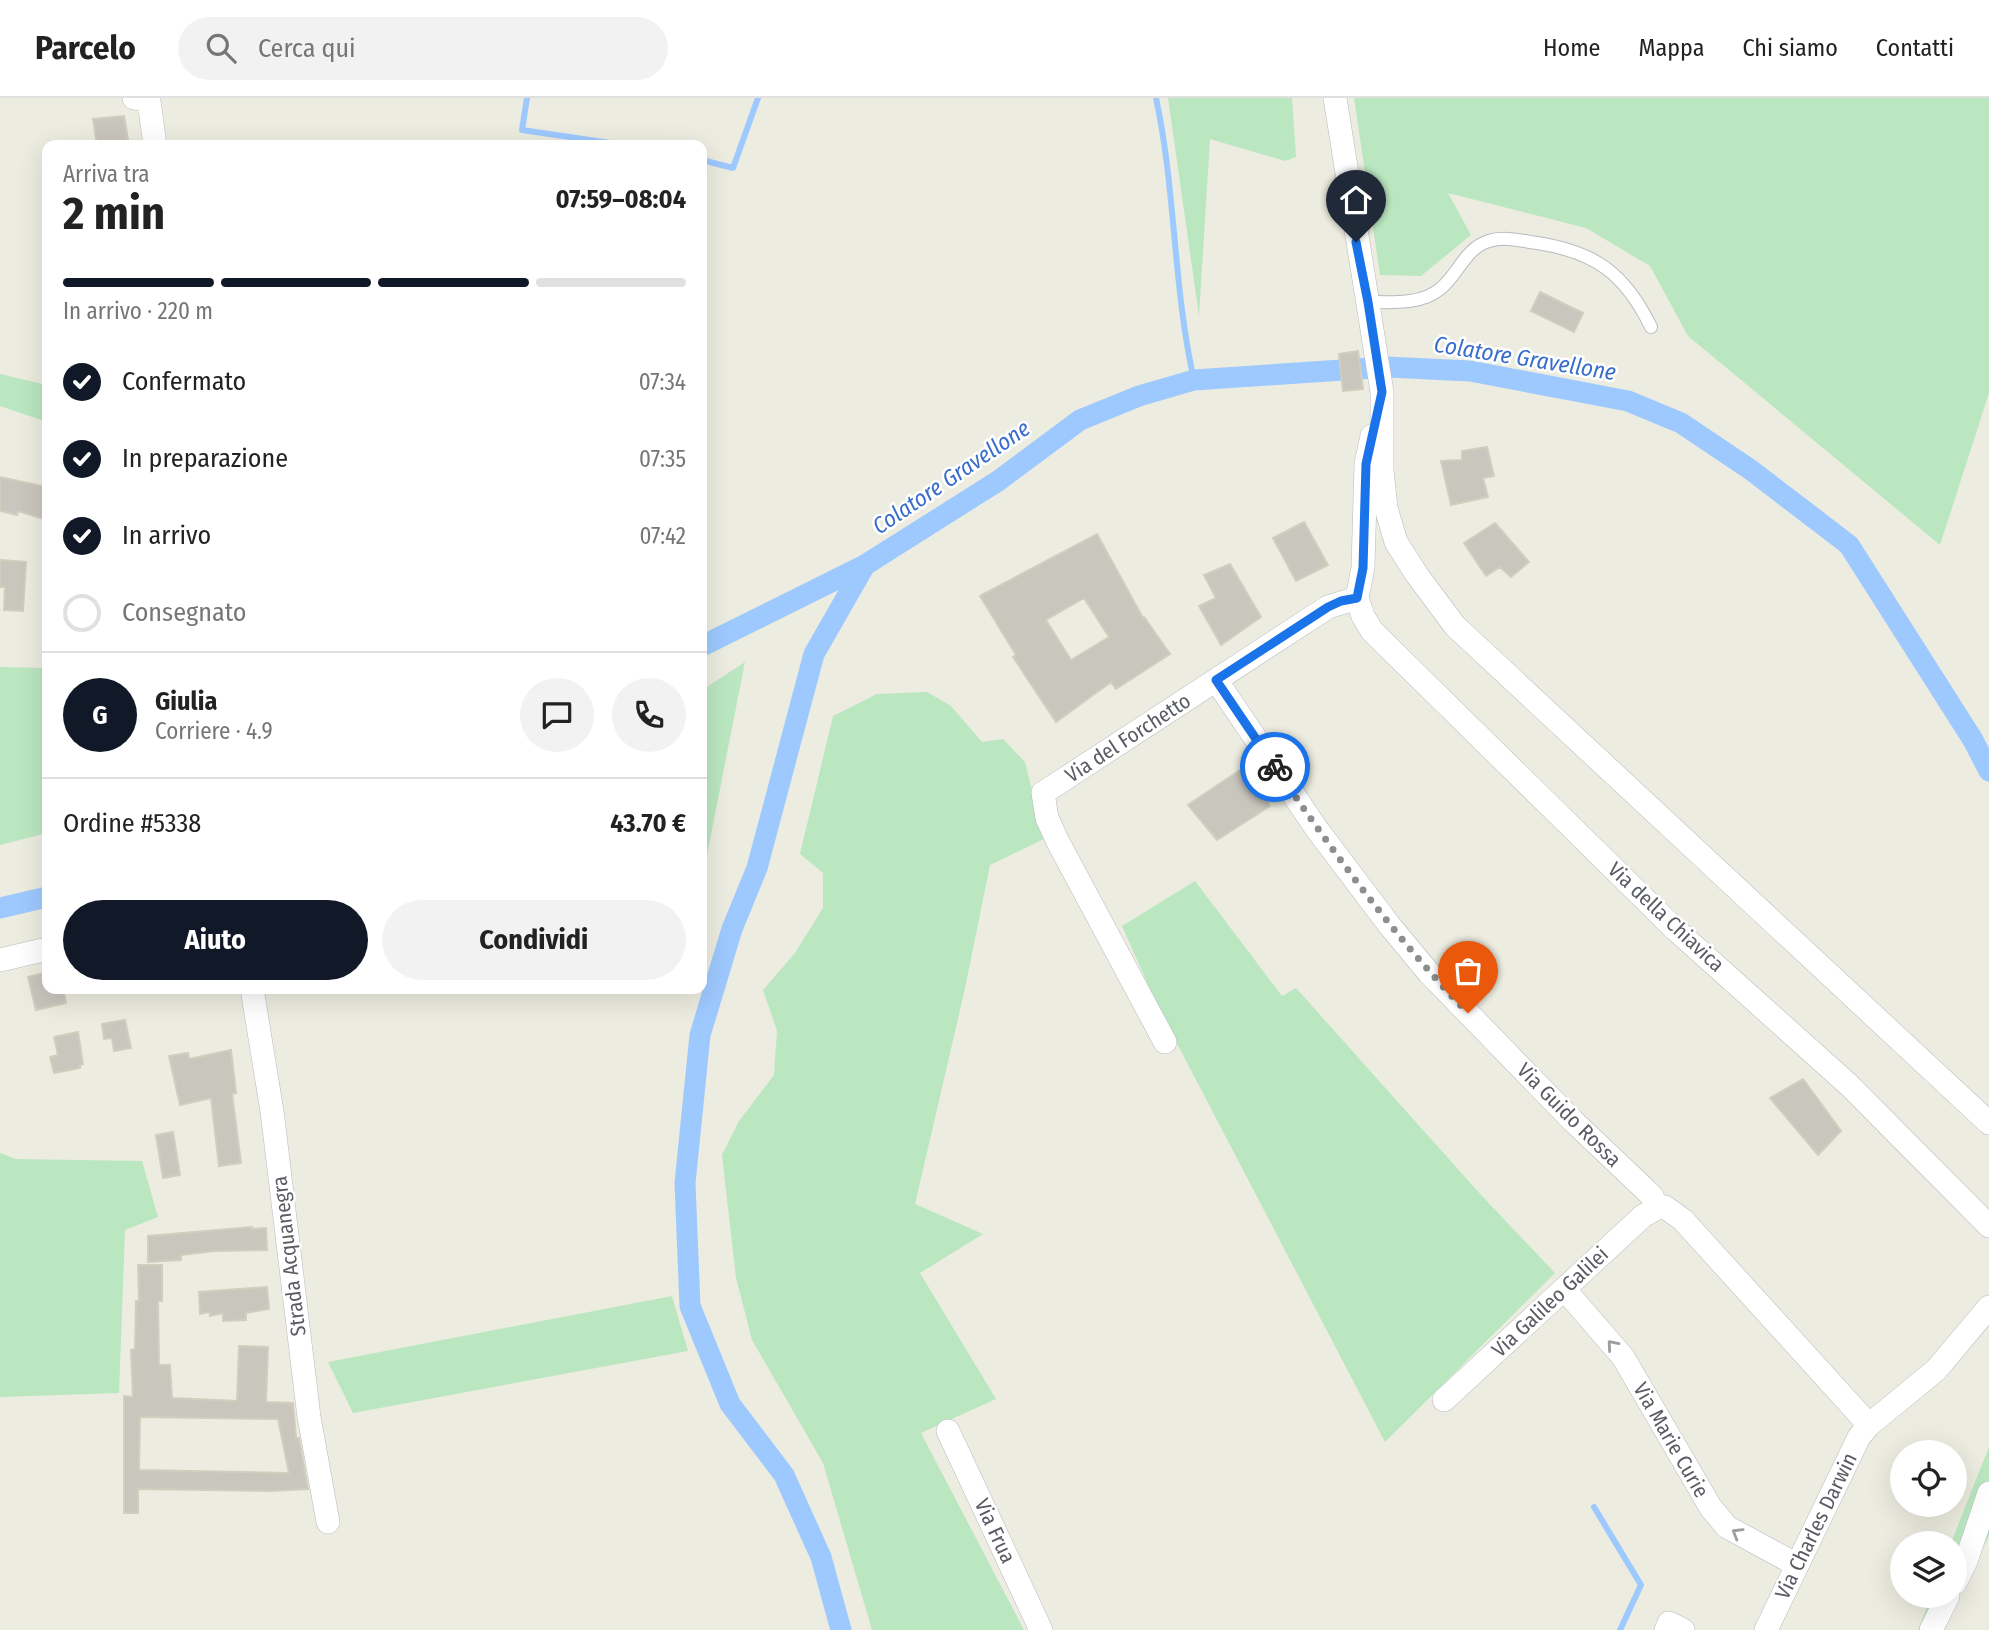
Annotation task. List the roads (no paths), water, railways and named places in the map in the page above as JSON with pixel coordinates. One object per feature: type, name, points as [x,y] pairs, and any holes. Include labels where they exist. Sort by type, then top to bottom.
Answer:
[{"type":"street","points":[[134,98],[149,101],[154,140]]},
{"type":"street","points":[[1335,98],[1359,265],[1368,302],[1382,392],[1382,470],[1386,508],[1396,542],[1417,575],[1455,626],[1989,1123]]},
{"type":"street","points":[[1357,598],[1363,568],[1366,464],[1382,392]]},
{"type":"street","name":"Via del Forchetto","points":[[1165,1042],[1058,842],[1047,818],[1043,793],[1328,607],[1357,598]]},
{"type":"street","name":"Via della Chiavica","points":[[1357,598],[1372,631],[1675,929],[1849,1085],[1989,1227]]},
{"type":"street","name":"Via Guido Rossa","points":[[1216,680],[1317,828],[1413,954],[1573,1121],[1652,1196],[1657,1208],[1670,1209],[1683,1220],[1870,1424]]},
{"type":"street","points":[[0,960],[42,950]]},
{"type":"street","name":"Strada Acquanegra","points":[[253,994],[272,1111],[309,1417],[328,1522]]},
{"type":"street","name":"Via Galileo Galilei","points":[[1444,1399],[1643,1216],[1657,1208]]},
{"type":"street","name":"Via Marie Curie","points":[[1565,1290],[1623,1357],[1711,1508],[1727,1527],[1797,1565]]},
{"type":"street","name":"Via Charles Darwin","points":[[1766,1630],[1859,1437],[1870,1424],[1936,1370],[1989,1307]]},
{"type":"street","name":"Via Frua","points":[[948,1431],[1041,1630]]},
{"type":"street","points":[[1967,1558],[1989,1493]]},
{"type":"street","points":[[1931,1630],[1942,1608]]},
{"type":"street","points":[[1666,1630],[1669,1623],[1683,1630]]},
{"type":"lane","points":[[1368,302],[1407,303],[1440,289],[1465,257],[1488,241],[1512,239],[1558,246],[1588,257],[1608,269],[1626,284],[1651,327]]},
{"type":"waterway","points":[[527,98],[522,130],[590,140]]},
{"type":"waterway","points":[[707,161],[733,168],[758,98]]},
{"type":"waterway","points":[[1156,98],[1163,133],[1182,310],[1194,380]]},
{"type":"waterway","name":"Colatore Gravellone","points":[[707,644],[865,565],[998,481],[1080,420],[1139,396],[1194,380],[1387,367],[1470,371],[1628,401],[1681,423],[1751,470],[1849,545],[1973,740],[1989,771]]},
{"type":"waterway","points":[[841,1630],[821,1557],[784,1475],[730,1404],[690,1306],[685,1183],[700,1035],[732,929],[757,868],[814,654],[865,565]]},
{"type":"waterway","name":"Colatore Gravellone","points":[[0,908],[42,898]]},
{"type":"waterway","points":[[1594,1507],[1641,1585],[1620,1630]]}]
